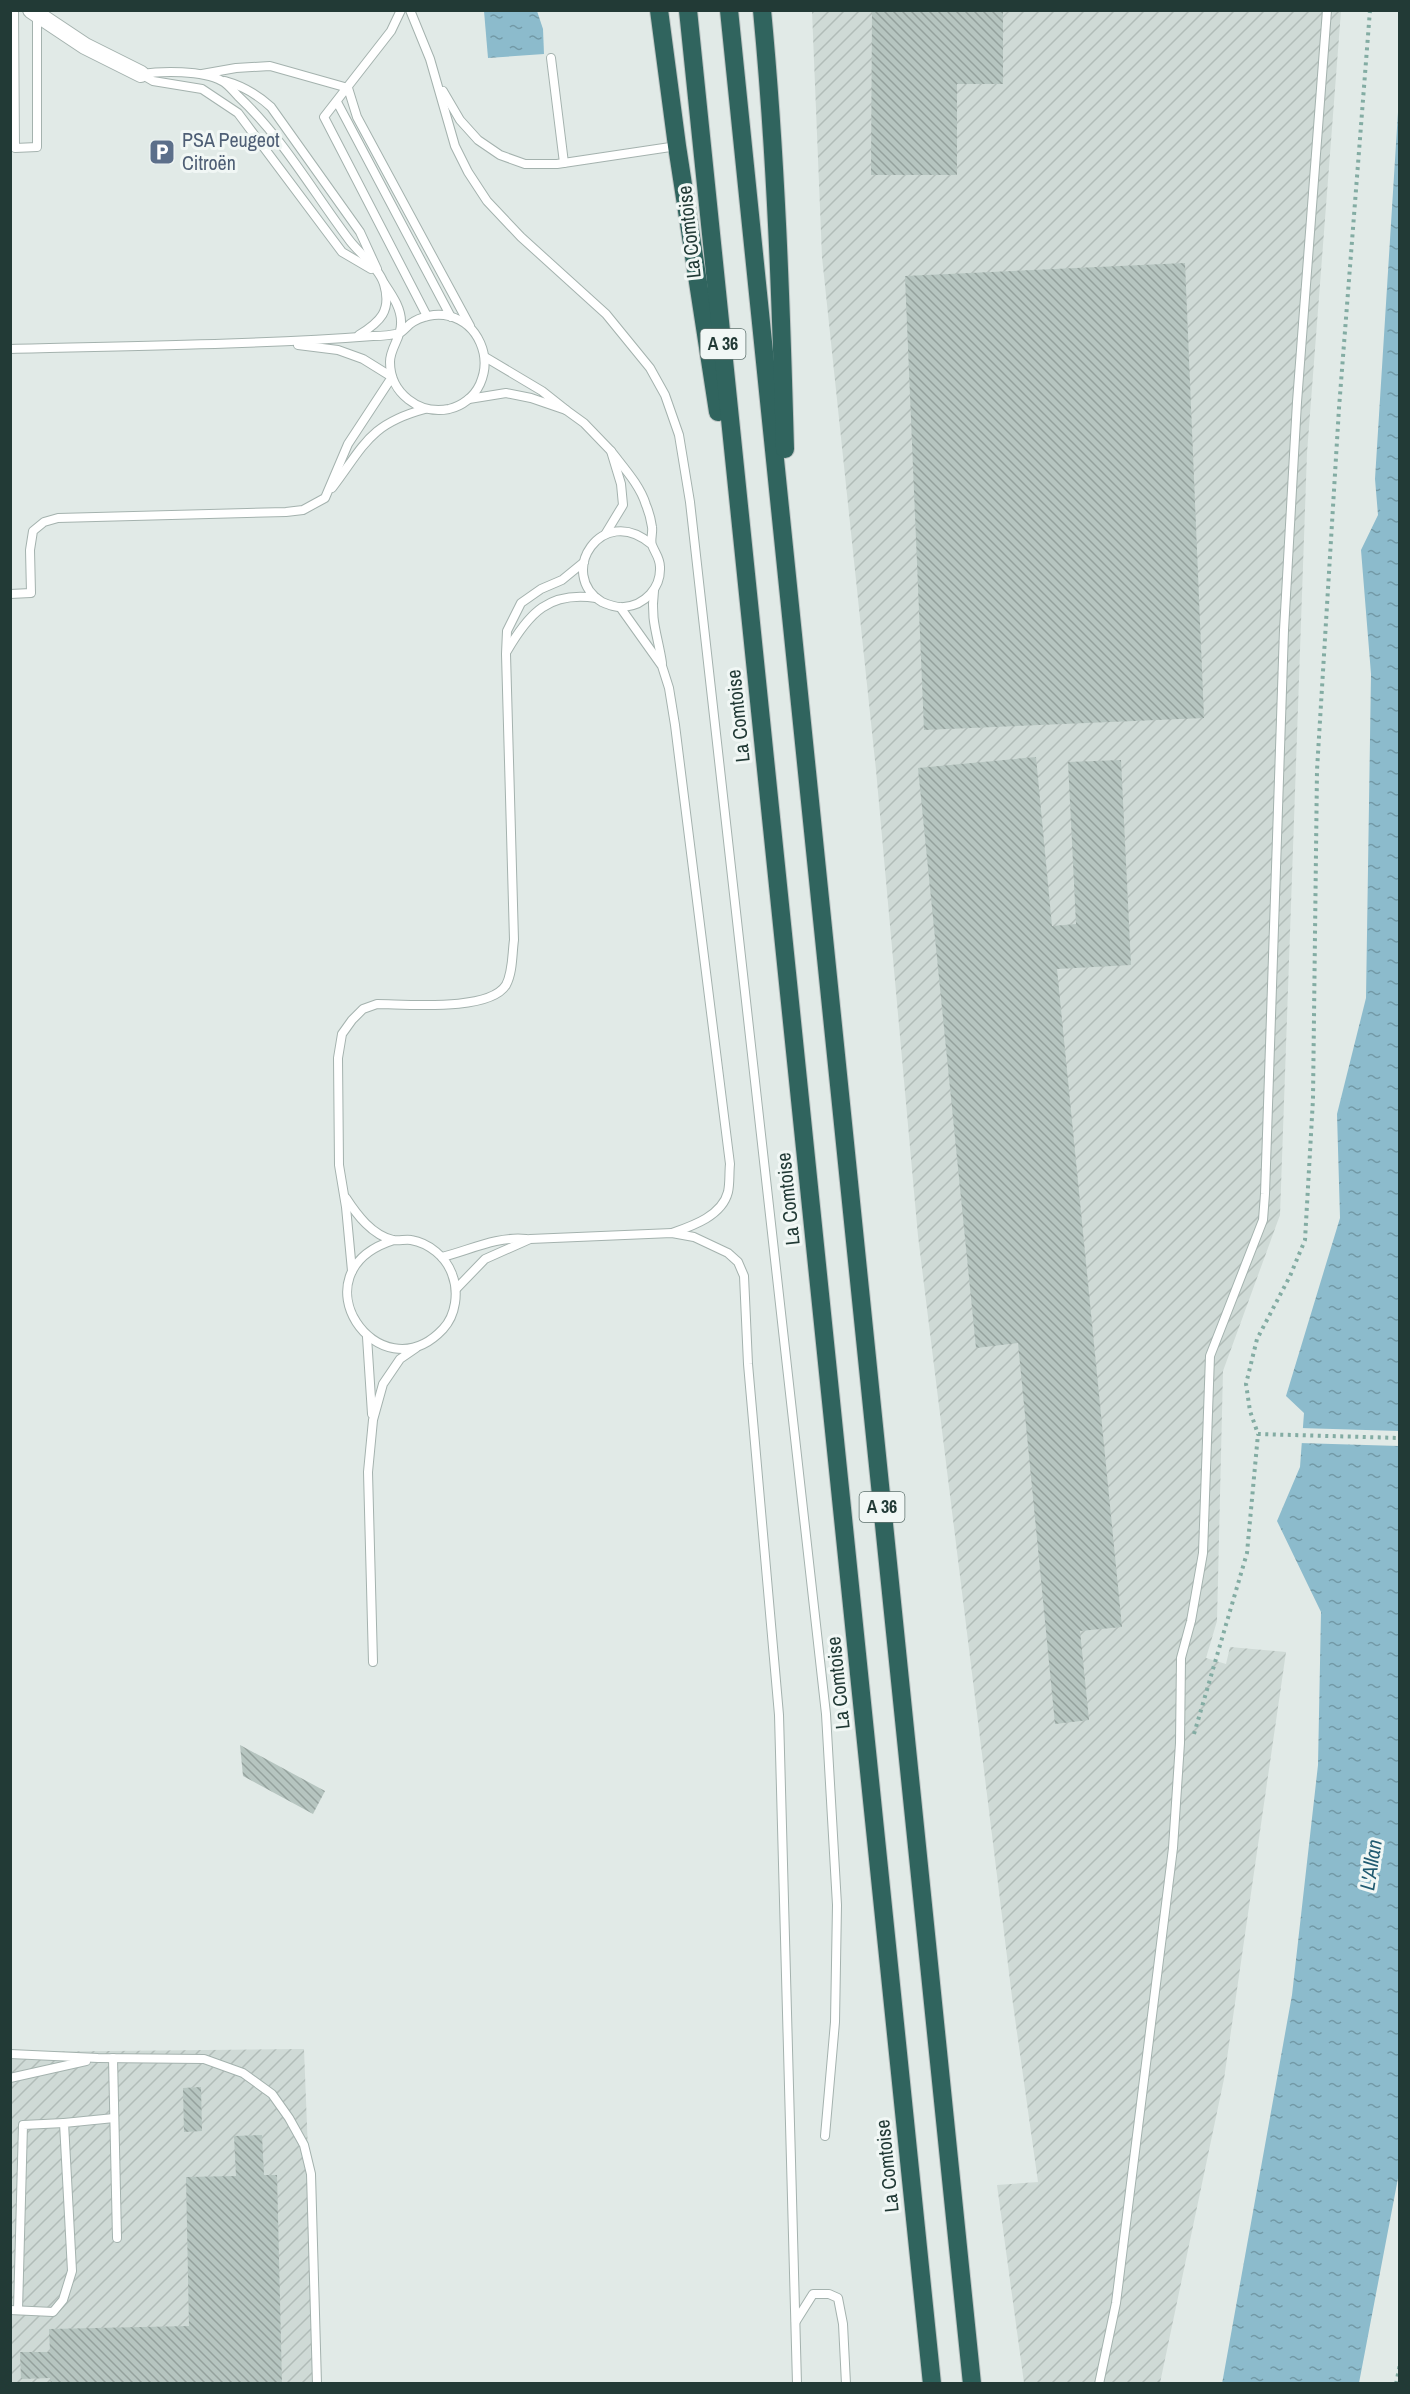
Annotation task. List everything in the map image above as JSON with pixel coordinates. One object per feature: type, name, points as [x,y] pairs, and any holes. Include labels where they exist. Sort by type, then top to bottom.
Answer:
[{"type":"highway","points":[[659,10],[677,146],[757,678]]},
{"type":"highway","name":"La Comtoise","points":[[688,10],[932,2384]]},
{"type":"highway","name":"A 36","points":[[729,10],[972,2384]]},
{"type":"highway","points":[[762,10],[782,333],[788,585]]},
{"type":"street","points":[[34,12],[85,46],[141,74]]},
{"type":"lane","points":[[14,10],[15,148],[37,147],[34,12]]},
{"type":"lane","points":[[401,10],[391,31],[324,117],[427,316]]},
{"type":"lane","points":[[410,10],[437,80],[455,146],[468,172],[487,201],[521,237],[606,314],[650,368],[665,395],[679,435],[690,502],[826,1714],[837,1905],[835,2022],[825,2136]]},
{"type":"lane","points":[[1099,2384],[1116,2303],[1125,2241],[1144,2068],[1173,1848],[1180,1743],[1181,1658],[1191,1621],[1203,1553],[1210,1356],[1263,1220],[1286,606],[1297,402],[1327,10]]},
{"type":"lane","points":[[551,58],[564,163]]},
{"type":"lane","points":[[199,75],[236,68],[270,66],[348,88]]},
{"type":"lane","points":[[141,74],[163,70],[237,84],[258,95],[271,107],[360,232],[382,279],[395,300],[402,322],[401,333]]},
{"type":"lane","points":[[141,74],[153,81],[202,89],[238,113],[342,252],[382,279]]},
{"type":"lane","points":[[437,80],[460,120],[478,140],[500,155],[525,164],[564,163],[677,146]]},
{"type":"lane","points":[[222,81],[261,117],[350,240],[382,279],[386,307],[383,315],[376,324],[356,336]]},
{"type":"lane","points":[[10,594],[31,593],[30,550],[33,531],[44,522],[58,518],[303,510],[324,498],[364,442],[375,432],[407,414],[425,409],[440,410],[455,407],[469,399],[479,387],[484,372],[485,357],[480,341],[471,329],[357,117],[348,88]]},
{"type":"lane","points":[[336,102],[451,317]]},
{"type":"lane","points":[[425,409],[410,402],[399,391],[392,377],[393,346],[401,333],[413,322],[427,316],[451,317],[471,329]]},
{"type":"lane","points":[[10,349],[286,343],[401,333]]},
{"type":"lane","points":[[286,343],[338,350],[363,359],[392,377]]},
{"type":"lane","points":[[485,357],[542,391],[584,423],[611,451],[646,503],[652,528],[651,544]]},
{"type":"lane","points":[[324,498],[348,444],[392,377]]},
{"type":"lane","points":[[469,399],[506,393],[531,398],[566,410]]},
{"type":"lane","points":[[606,534],[622,505],[621,484],[611,451]]},
{"type":"lane","points":[[618,530],[630,531],[642,536],[651,544],[658,554],[659,579],[654,590],[645,600],[633,606],[620,607],[608,605],[596,598],[588,588],[584,575],[584,562],[595,540],[618,530]]},
{"type":"lane","points":[[352,1271],[346,1207],[339,1165],[338,1058],[342,1034],[363,1009],[377,1004],[480,1001],[497,993],[505,986],[511,970],[514,940],[507,631],[521,603],[541,589],[562,580],[584,562]]},
{"type":"lane","points":[[654,590],[653,628],[669,688],[675,725],[730,1164],[728,1194],[713,1214],[693,1226],[672,1233]]},
{"type":"lane","points":[[506,654],[519,630],[537,610],[575,595],[596,598]]},
{"type":"lane","points":[[620,607],[662,666]]},
{"type":"lane","points":[[343,1192],[362,1220],[378,1233],[393,1240]]},
{"type":"lane","points":[[442,1257],[489,1242],[513,1238],[672,1233],[694,1237],[728,1253],[738,1262],[744,1276],[748,1364],[779,1714],[797,2384]]},
{"type":"lane","points":[[456,1289],[485,1259],[530,1239]]},
{"type":"lane","points":[[373,1420],[383,1384],[400,1359],[435,1338],[447,1324],[454,1307],[456,1289],[452,1272],[442,1257],[428,1246],[411,1240],[393,1240],[376,1245],[362,1256],[352,1271],[347,1288],[348,1306],[355,1323],[367,1337],[383,1346],[401,1349],[419,1346]]},
{"type":"lane","points":[[367,1337],[373,1420],[368,1472],[373,1662]]},
{"type":"lane","points":[[10,2054],[204,2059],[243,2073],[272,2094],[304,2145],[311,2174],[317,2384]]},
{"type":"lane","points":[[10,2078],[98,2058]]},
{"type":"lane","points":[[113,2058],[117,2238]]},
{"type":"lane","points":[[64,2123],[72,2271],[63,2300],[53,2312],[14,2310],[23,2125],[114,2118]]},
{"type":"lane","points":[[795,2321],[813,2294],[838,2298],[843,2324],[846,2384]]},
{"type":"path","points":[[1180,1743],[1197,1730],[1247,1554],[1258,1434],[1250,1411],[1246,1384],[1257,1339],[1290,1276],[1305,1240],[1313,1099],[1318,758],[1339,408],[1370,10]]},
{"type":"path","points":[[1258,1434],[1400,1438]]},
{"type":"path","points":[[1396,2384],[1400,2364]]},
{"type":"shaded area","points":[[812,11],[1341,11],[1307,453],[1280,1215],[1223,1371],[1217,1621],[1206,1658],[1226,1664],[1230,1647],[1286,1652],[1224,2079],[1160,2383],[1024,2383],[997,2185],[1038,2182],[1012,1997],[918,1236],[876,770],[822,257]]},
{"type":"shaded area","points":[[304,2049],[317,2383],[11,2383],[10,2052]]},
{"type":"water","points":[[484,11],[537,11],[543,29],[544,54],[488,58]]},
{"type":"water","name":"L'Allan","points":[[1399,96],[1399,2173],[1359,2383],[1222,2384],[1292,1995],[1318,1765],[1321,1612],[1277,1521],[1300,1467],[1304,1413],[1286,1396],[1340,1218],[1337,1114],[1366,998],[1371,674],[1361,550],[1378,515],[1375,479]]},
{"type":"pier","points":[[1300,1428],[1399,1431],[1399,1446],[1299,1443]]},
{"type":"building","points":[[872,10],[1003,10],[1003,84],[957,84],[957,175],[871,175]]},
{"type":"building","points":[[1185,263],[1204,718],[924,730],[905,276]]},
{"type":"building","points":[[1036,757],[1052,926],[1076,924],[1068,762],[1121,760],[1131,965],[1057,969],[1122,1627],[1080,1631],[1089,1720],[1055,1724],[1018,1343],[976,1348],[918,768]]},
{"type":"building","points":[[240,1745],[325,1791],[313,1814],[243,1776]]},
{"type":"building","points":[[201,2087],[202,2131],[184,2132],[183,2088]]},
{"type":"building","points":[[262,2135],[264,2175],[277,2175],[282,2384],[51,2384],[50,2378],[21,2379],[20,2352],[50,2352],[49,2329],[189,2326],[186,2177],[236,2176],[234,2136]]},
{"type":"place","name":"PSA Peugeot Citroën","points":[[162,152]]}]
